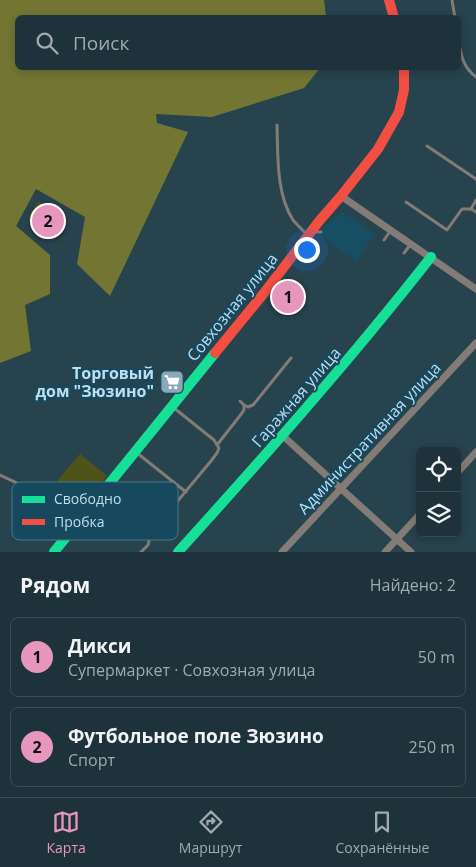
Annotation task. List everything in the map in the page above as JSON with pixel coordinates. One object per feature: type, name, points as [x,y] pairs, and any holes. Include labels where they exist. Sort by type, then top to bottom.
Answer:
[{"type":"street","points":[[389,0],[393,15]]},
{"type":"street","name":"Совхозная улица","points":[[111,482],[264,293],[314,235],[320,220],[378,149],[399,112],[404,90],[404,70]]},
{"type":"street","points":[[341,196],[476,289]]},
{"type":"street","name":"Гаражная улица","points":[[178,552],[283,436],[377,325],[431,257]]},
{"type":"street","name":"Административная улица","points":[[282,552],[476,343]]},
{"type":"street","points":[[283,436],[411,552]]},
{"type":"street","points":[[461,468],[476,452]]},
{"type":"street","points":[[385,552],[416,518]]},
{"type":"street","name":"Совхозная улица","points":[[54,552],[63,540]]},
{"type":"lane","points":[[452,0],[454,15]]},
{"type":"lane","points":[[461,54],[469,71],[476,77]]},
{"type":"lane","points":[[277,125],[279,168],[282,195],[286,208],[294,220],[314,235]]},
{"type":"lane","points":[[427,146],[476,180]]},
{"type":"lane","points":[[471,208],[476,200]]},
{"type":"lane","points":[[406,202],[447,230],[462,208],[471,208],[476,212]]},
{"type":"lane","points":[[384,240],[390,230]]},
{"type":"lane","points":[[404,253],[411,244]]},
{"type":"lane","points":[[240,401],[248,407],[253,405],[290,358]]},
{"type":"lane","points":[[217,445],[242,413],[244,405]]},
{"type":"lane","points":[[172,407],[214,440],[219,448],[178,501]]},
{"type":"lane","points":[[136,451],[174,482]]},
{"type":"lane","points":[[0,475],[15,482]]},
{"type":"lane","points":[[178,485],[186,492]]},
{"type":"lane","points":[[142,552],[148,545],[149,540]]},
{"type":"shaded area","points":[[39,202],[66,220],[67,223],[56,238],[29,222],[31,211]]},
{"type":"shaded area","points":[[342,212],[375,234],[356,262],[321,235],[320,230]]},
{"type":"shaded area","points":[[80,454],[107,476],[102,482],[56,482]]},
{"type":"green space","points":[[0,0],[324,0],[326,15],[15,15],[15,70],[318,70],[304,88],[212,117],[156,114],[157,123],[188,132],[110,296],[77,264],[85,217],[36,189],[16,226],[50,255],[50,294],[25,305],[31,351],[0,363]]},
{"type":"traffic: fast","points":[[178,552],[307,407],[431,257]]},
{"type":"traffic: fast","points":[[111,482],[215,353]]},
{"type":"traffic: fast","points":[[54,552],[64,540]]},
{"type":"traffic: jam","points":[[389,0],[393,15]]},
{"type":"traffic: jam","points":[[215,353],[378,149],[399,112],[404,90],[404,70]]},
{"type":"place","name":"Футбольное поле Зюзино","points":[[48,221]]},
{"type":"place","name":"Дикси","points":[[288,297]]},
{"type":"place","name":"Торговый дом \"Зюзино\"","points":[[172,382]]}]
